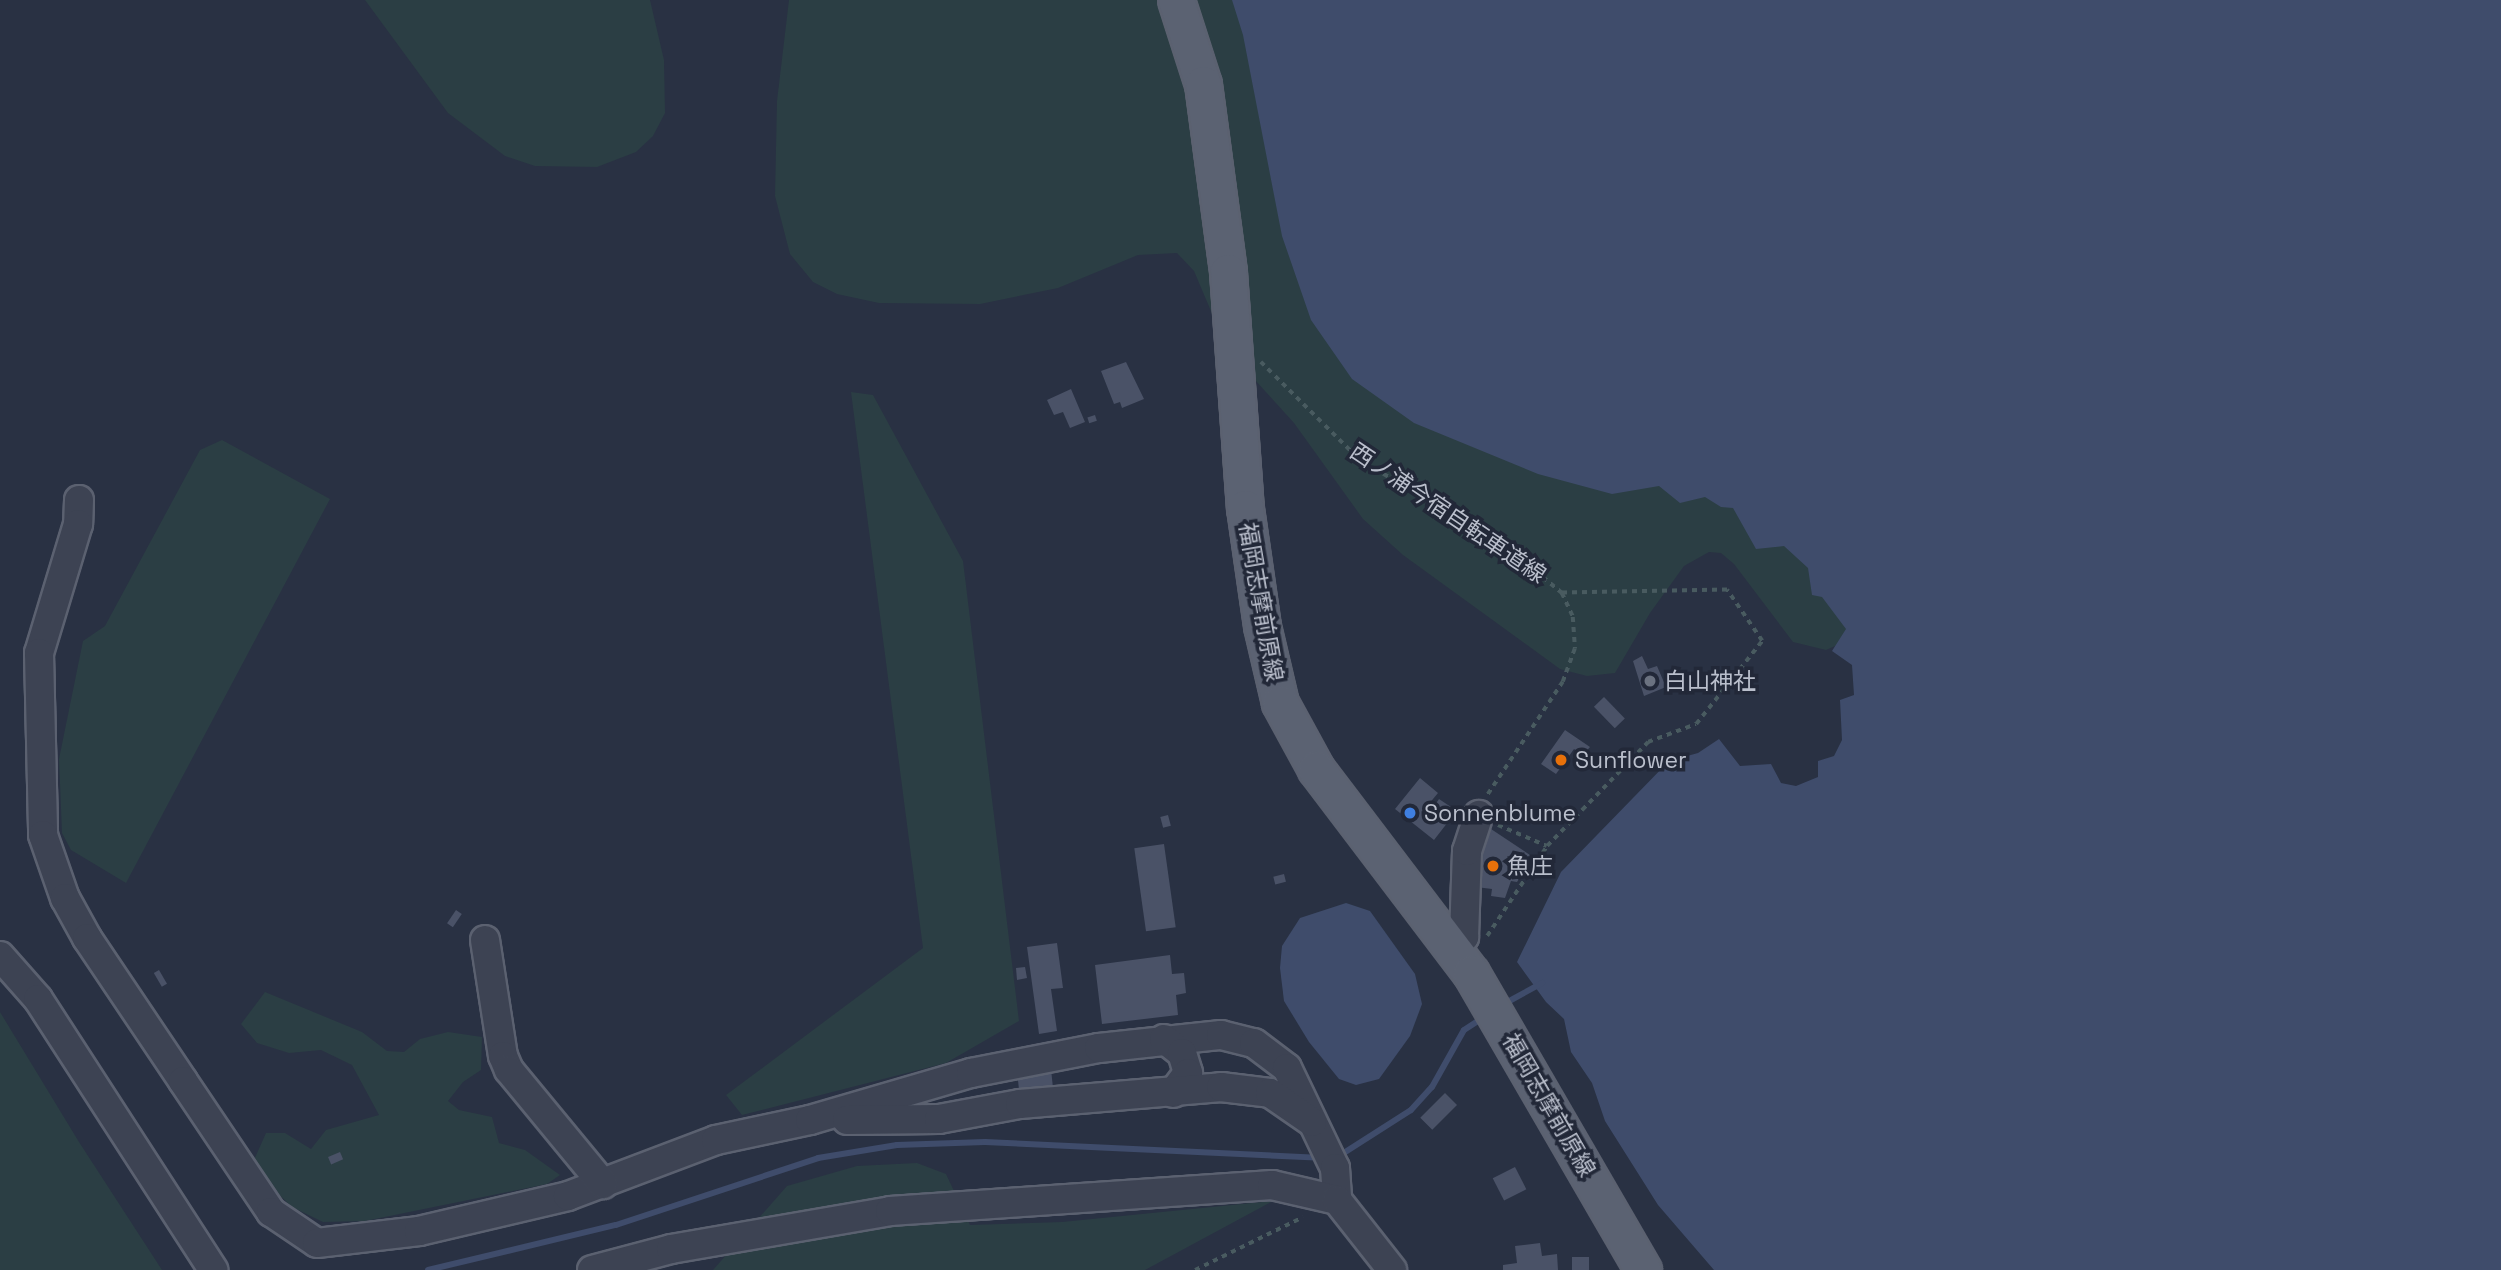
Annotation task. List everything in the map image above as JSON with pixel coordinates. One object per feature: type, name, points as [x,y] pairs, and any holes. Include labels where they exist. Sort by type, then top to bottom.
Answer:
[{"type":"main road","name":"福岡志摩前原線","points":[[1176,0],[1203,84],[1233,339],[1245,508],[1262,626],[1280,703],[1316,769],[1463,953],[1643,1270]]},
{"type":"street","points":[[79,500],[78,524],[39,653],[43,835],[65,898],[87,938],[271,1212],[317,1243],[419,1231],[603,1184],[716,1140],[810,1120],[937,1083],[1099,1048],[1221,1035],[1254,1043],[1287,1068],[1335,1168],[1337,1200],[1392,1270]]},
{"type":"street","points":[[1463,953],[1467,851],[1479,815]]},
{"type":"street","points":[[485,940],[506,1063],[603,1184]]},
{"type":"street","points":[[0,956],[38,999],[213,1270]]},
{"type":"street","points":[[1164,1039],[1182,1053],[1188,1073],[1173,1093]]},
{"type":"street","points":[[937,1083],[951,1109],[961,1117]]},
{"type":"street","points":[[810,1120],[961,1117],[1020,1104],[1221,1087],[1270,1093],[1315,1130]]},
{"type":"street","points":[[592,1270],[671,1249],[890,1211],[1272,1185],[1337,1200]]},
{"type":"path","name":"西ノ浦今宿自転車道線","points":[[1233,339],[1358,458],[1520,558],[1562,593],[1573,617],[1575,649],[1563,682],[1489,789],[1479,815]]},
{"type":"path","points":[[1463,953],[1486,937],[1547,846],[1648,742],[1696,724],[1762,641],[1727,590],[1562,593]]},
{"type":"path","points":[[1479,815],[1547,846]]},
{"type":"path","points":[[1195,1270],[1337,1200]]},
{"type":"shaded area","points":[[365,0],[650,0],[664,60],[665,113],[653,136],[636,152],[597,167],[535,166],[505,156],[448,113]]},
{"type":"shaded area","points":[[789,0],[1338,0],[1728,393],[1853,638],[1826,650],[1793,642],[1734,564],[1721,553],[1709,552],[1684,566],[1650,613],[1615,673],[1587,676],[1560,669],[1403,555],[1363,519],[1294,423],[1227,349],[1194,271],[1177,253],[1138,255],[1058,288],[980,304],[879,303],[837,294],[813,282],[790,254],[775,196],[777,101]]},
{"type":"shaded area","points":[[851,392],[873,395],[963,561],[1019,1021],[946,1063],[742,1115],[726,1095],[923,948]]},
{"type":"shaded area","points":[[222,440],[330,499],[126,883],[71,850],[62,833],[59,759],[83,641],[105,626],[200,450]]},
{"type":"shaded area","points":[[265,992],[362,1032],[387,1051],[404,1052],[420,1039],[448,1032],[482,1037],[481,1070],[463,1082],[448,1101],[459,1110],[492,1117],[499,1143],[525,1150],[560,1175],[547,1184],[365,1221],[323,1222],[292,1207],[269,1185],[254,1160],[266,1133],[285,1133],[311,1149],[326,1130],[379,1115],[352,1065],[321,1050],[289,1053],[257,1043],[241,1024]]},
{"type":"shaded area","points":[[0,1012],[79,1142],[162,1270],[0,1270]]},
{"type":"shaded area","points":[[917,1163],[946,1174],[970,1225],[1062,1222],[1273,1201],[1145,1270],[713,1270],[787,1186],[857,1166]]},
{"type":"water","points":[[1232,0],[2501,0],[2501,1270],[1714,1270],[1658,1205],[1605,1121],[1592,1083],[1571,1052],[1564,1019],[1546,1002],[1517,962],[1561,872],[1669,761],[1698,753],[1719,739],[1740,766],[1771,764],[1781,783],[1796,786],[1818,777],[1818,761],[1834,756],[1842,740],[1840,700],[1854,695],[1852,665],[1832,651],[1846,629],[1822,597],[1812,595],[1808,568],[1784,546],[1756,549],[1733,508],[1721,507],[1705,497],[1680,503],[1659,486],[1612,494],[1538,474],[1414,423],[1352,379],[1311,320],[1282,236],[1243,35]]},
{"type":"water","points":[[1346,903],[1370,911],[1415,974],[1422,1004],[1410,1036],[1379,1079],[1356,1085],[1339,1079],[1309,1042],[1284,1001],[1280,968],[1282,946],[1300,918]]},
{"type":"building","points":[[1126,362],[1144,399],[1122,408],[1120,402],[1114,404],[1101,371]]},
{"type":"building","points":[[1071,389],[1085,422],[1070,428],[1063,412],[1054,415],[1047,400]]},
{"type":"building","points":[[1095,415],[1097,421],[1089,423],[1087,417]]},
{"type":"building","points":[[1642,656],[1648,669],[1657,666],[1666,687],[1644,696],[1633,661]]},
{"type":"building","points":[[1604,697],[1625,719],[1615,728],[1594,707]]},
{"type":"building","points":[[1565,730],[1590,747],[1583,755],[1574,749],[1556,774],[1541,764]]},
{"type":"building","points":[[1420,778],[1438,793],[1428,805],[1448,822],[1434,840],[1395,809]]},
{"type":"building","points":[[1439,799],[1451,807],[1444,816],[1433,808]]},
{"type":"building","points":[[1168,815],[1171,826],[1163,828],[1160,817]]},
{"type":"building","points":[[1488,827],[1533,857],[1517,882],[1511,881],[1505,898],[1491,896],[1492,889],[1476,887],[1474,880]]},
{"type":"building","points":[[1164,844],[1176,927],[1146,931],[1134,848]]},
{"type":"building","points":[[1284,874],[1286,882],[1275,884],[1273,877]]},
{"type":"building","points":[[456,910],[462,914],[453,927],[447,923]]},
{"type":"building","points":[[1057,943],[1063,988],[1051,989],[1057,1031],[1039,1034],[1027,947]]},
{"type":"building","points":[[1170,955],[1172,974],[1184,973],[1186,993],[1176,995],[1178,1015],[1102,1024],[1095,965]]},
{"type":"building","points":[[1025,967],[1027,978],[1017,980],[1016,968]]},
{"type":"building","points":[[159,970],[167,984],[162,987],[154,973]]},
{"type":"building","points":[[1051,1069],[1055,1110],[1021,1113],[1017,1073]]},
{"type":"building","points":[[1445,1093],[1457,1105],[1432,1130],[1420,1118]]},
{"type":"building","points":[[340,1152],[343,1159],[331,1164],[328,1157]]},
{"type":"building","points":[[1515,1167],[1526,1189],[1504,1201],[1493,1178]]},
{"type":"building","points":[[1540,1243],[1542,1256],[1557,1254],[1558,1270],[1503,1270],[1503,1265],[1517,1263],[1515,1246]]},
{"type":"building","points":[[1572,1257],[1589,1257],[1589,1270],[1572,1270]]},
{"type":"waterway","points":[[1502,1005],[1542,983]]},
{"type":"waterway","points":[[1339,1156],[1411,1110],[1432,1087],[1464,1030],[1484,1017]]},
{"type":"waterway","points":[[428,1270],[616,1225],[818,1158],[897,1145],[985,1142],[1322,1158]]},
{"type":"place","name":"白山神社","points":[[1650,681]]},
{"type":"place","name":"Sunflower","points":[[1561,760]]},
{"type":"place","name":"Sonnenblume","points":[[1410,813]]},
{"type":"place","name":"魚庄","points":[[1493,866]]}]
